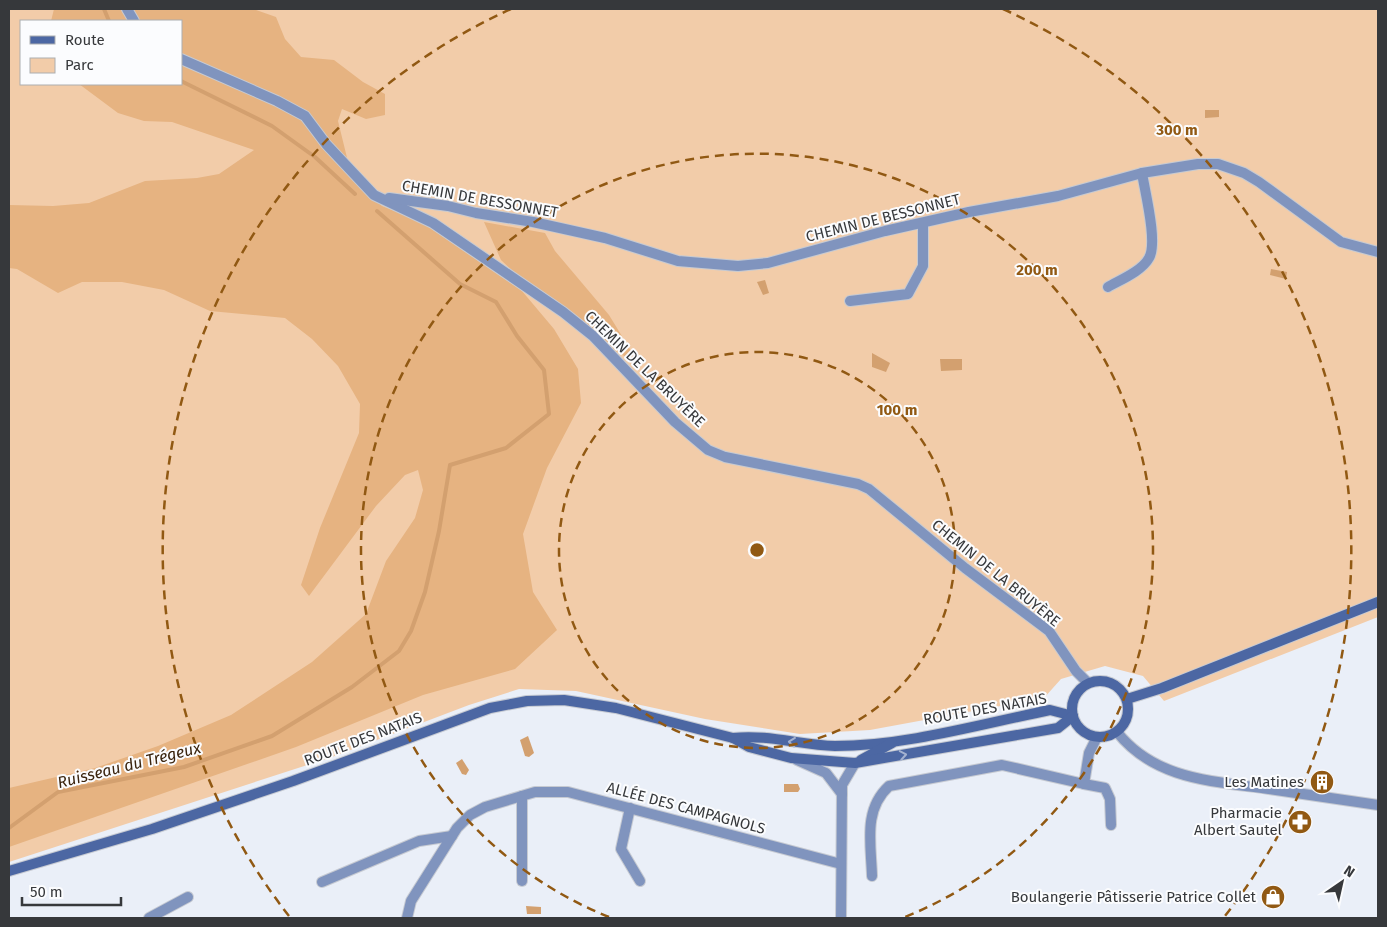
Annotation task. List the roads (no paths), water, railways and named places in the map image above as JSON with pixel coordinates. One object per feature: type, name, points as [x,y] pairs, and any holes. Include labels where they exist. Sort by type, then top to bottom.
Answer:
[{"type":"street","points":[[127,9],[133,20]]},
{"type":"street","name":"CHEMIN DE LA BRUYÈRE","points":[[182,59],[277,101],[305,116],[326,144],[374,195],[433,223],[563,312],[592,336],[675,422],[708,450],[725,457],[858,484],[869,489],[965,568],[1049,631],[1076,671],[1088,683]]},
{"type":"street","name":"CHEMIN DE BESSONNET","points":[[374,195],[533,222],[605,238],[678,261],[738,266],[768,263],[969,212],[1058,196],[1142,173],[1198,164],[1218,164],[1244,173],[1259,182],[1340,242],[1378,252]]},
{"type":"street","points":[[1108,287],[1135,271],[1149,258],[1152,242],[1142,173]]},
{"type":"street","points":[[850,300],[908,294],[923,266],[923,223]]},
{"type":"street","points":[[1127,699],[1162,688],[1378,602]]},
{"type":"street","points":[[1106,681],[1115,685],[1127,699],[1127,717],[1117,732],[1097,737],[1086,734],[1078,727],[1072,716],[1074,697],[1088,683],[1106,681]]},
{"type":"street","name":"ROUTE DES NATAIS","points":[[9,871],[152,829],[293,781],[490,708],[527,700],[564,700],[616,708],[733,738],[749,747],[791,758],[855,763],[1058,728],[1072,716]]},
{"type":"street","name":"ROUTE DES NATAIS","points":[[733,738],[749,736],[836,746],[894,741],[1050,710],[1072,716]]},
{"type":"street","points":[[1117,732],[1126,744],[1155,764],[1188,778],[1378,805]]},
{"type":"street","points":[[1084,784],[1089,753],[1097,737]]},
{"type":"street","points":[[841,918],[842,785],[855,763],[894,741]]},
{"type":"street","points":[[791,758],[826,773],[842,794]]},
{"type":"street","points":[[872,876],[871,815],[878,796],[889,786],[1002,765],[1105,788],[1110,799],[1111,825]]},
{"type":"street","name":"ALLÉE DES CAMPAGNOLS","points":[[407,918],[411,901],[452,836],[464,821],[477,811],[522,796],[552,791],[630,808],[841,864]]},
{"type":"street","points":[[522,796],[522,881]]},
{"type":"street","points":[[630,808],[621,849],[640,881]]},
{"type":"street","points":[[322,882],[419,841],[452,836]]},
{"type":"street","points":[[149,918],[188,898]]},
{"type":"waterway","name":"Ruisseau du Trégeux","points":[[104,9],[109,20]]},
{"type":"waterway","name":"Ruisseau du Trégeux","points":[[182,81],[272,126],[315,157],[355,194]]},
{"type":"waterway","name":"Ruisseau du Trégeux","points":[[9,828],[58,792],[184,767],[272,736],[352,687],[399,651],[411,631],[425,592],[439,531],[450,465],[506,448],[549,414],[544,370],[517,336],[496,302],[460,284],[377,211]]},
{"type":"place","name":"Les Matines","points":[[1322,782]]},
{"type":"place","name":"Pharmacie Albert Sautel","points":[[1300,822]]},
{"type":"place","name":"Boulangerie Pâtisserie Patrice Collet","points":[[1273,897]]}]
